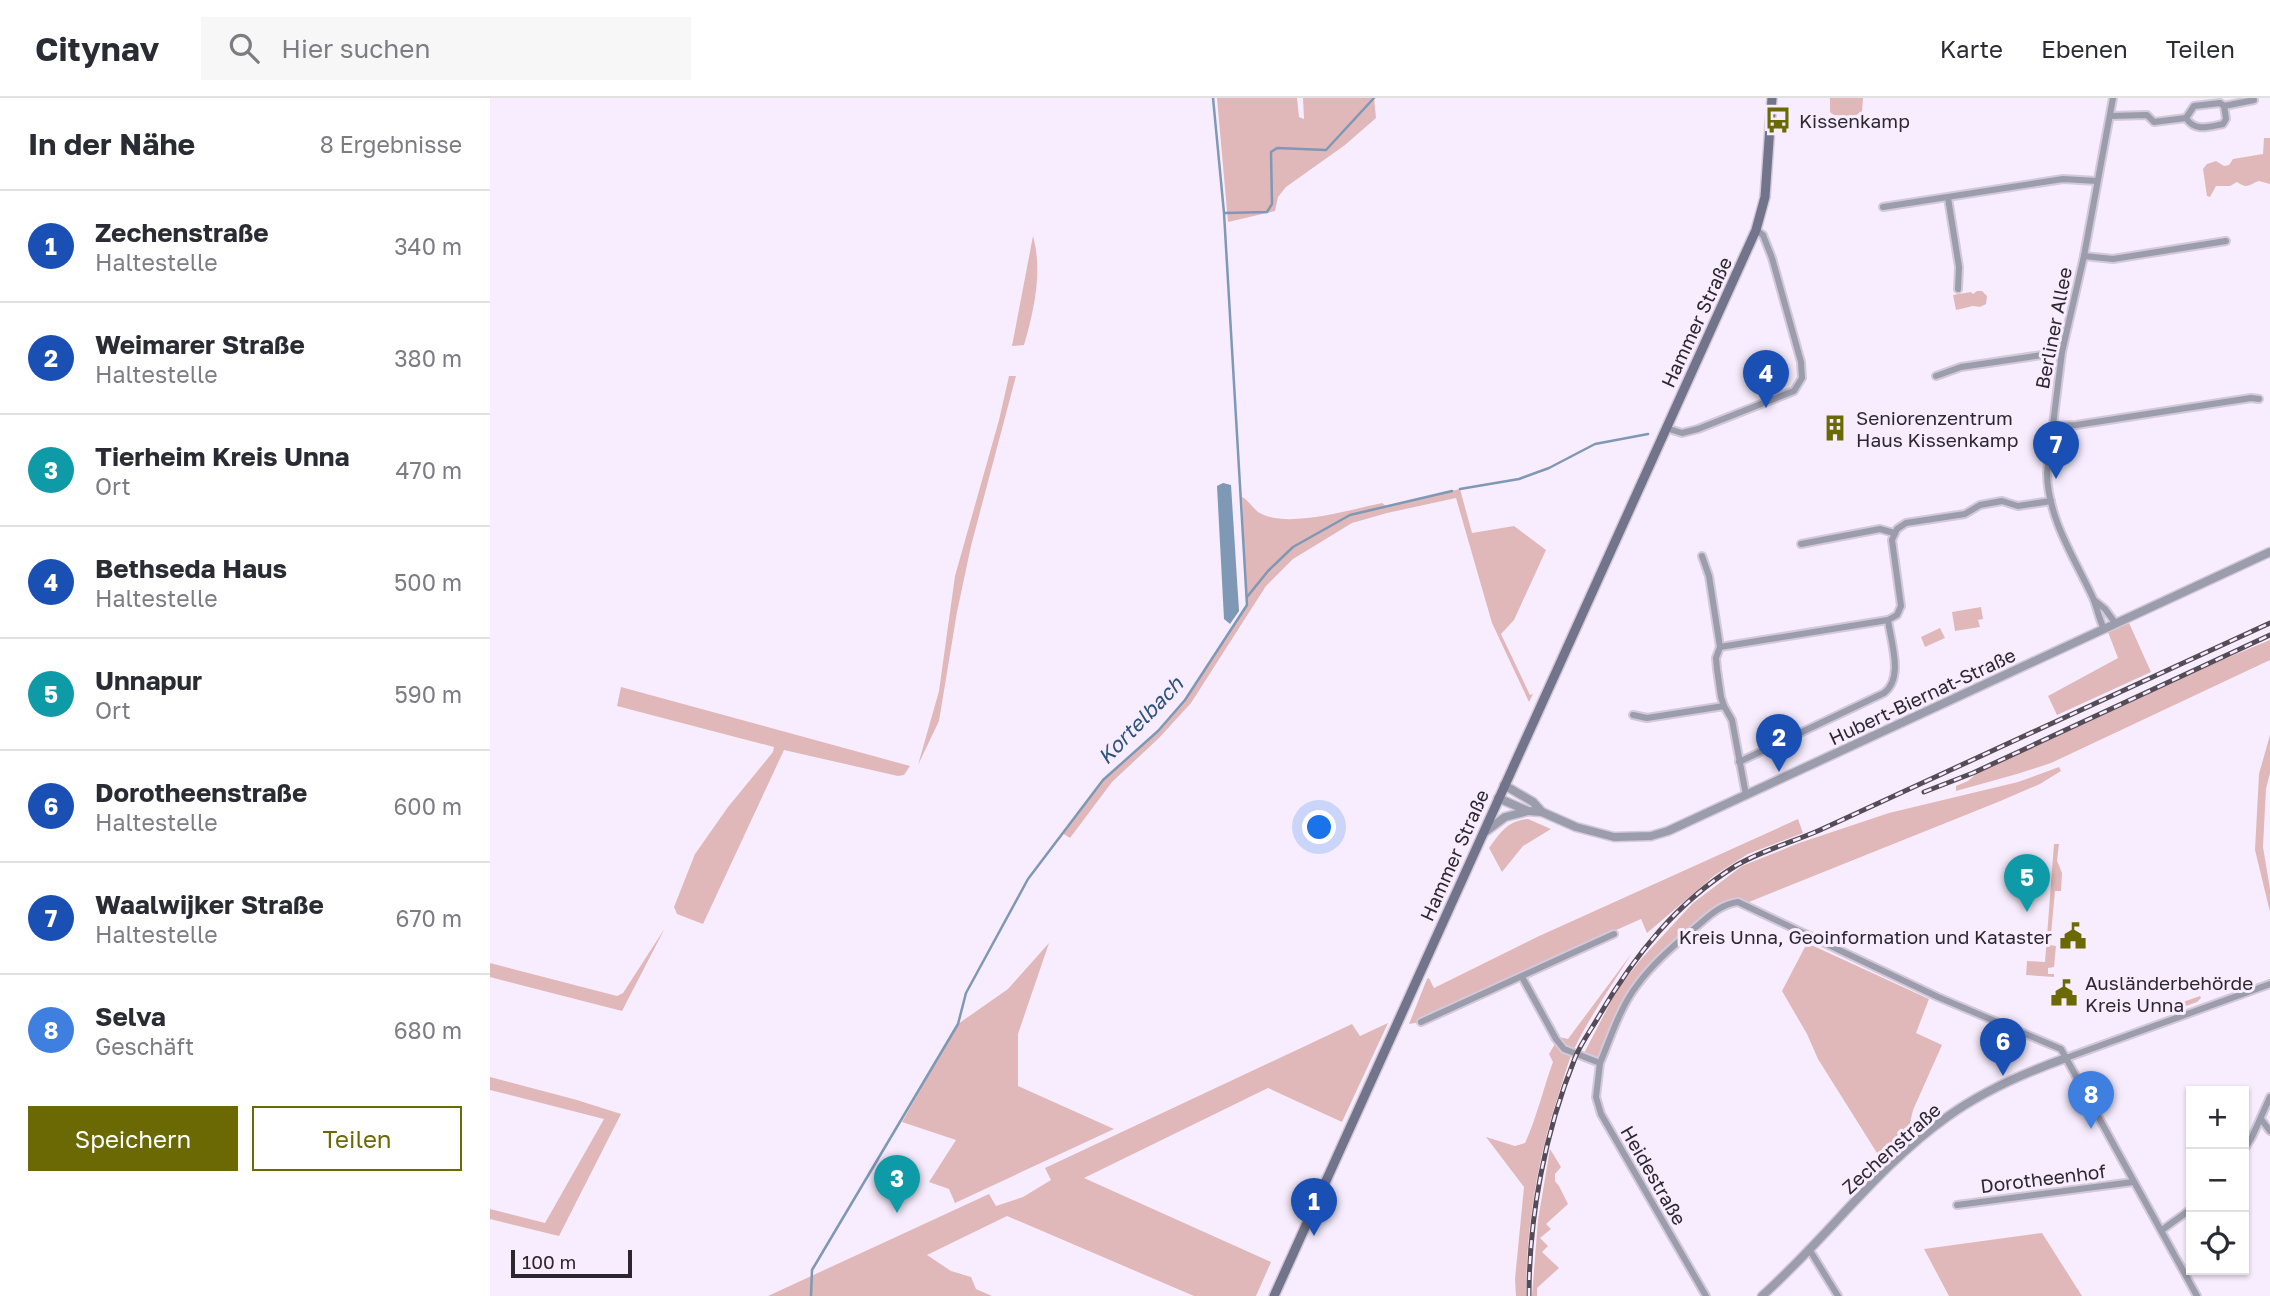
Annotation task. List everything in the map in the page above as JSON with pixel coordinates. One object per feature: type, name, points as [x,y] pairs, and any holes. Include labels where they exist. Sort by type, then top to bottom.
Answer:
[{"type":"main road","name":"Hammer Straße","points":[[1274,1296],[1756,230],[1765,197],[1772,98]]},
{"type":"street","name":"Berliner Allee","points":[[2104,629],[2094,600],[2067,547],[2051,500],[2047,472],[2062,352],[2084,256],[2113,98]]},
{"type":"street","points":[[2111,116],[2147,116],[2154,122],[2186,118],[2194,106],[2220,103],[2224,106],[2253,100]]},
{"type":"street","points":[[2186,118],[2197,128],[2223,124],[2226,119],[2224,106]]},
{"type":"street","points":[[1883,207],[2063,179],[2098,181]]},
{"type":"street","points":[[1948,198],[1959,267],[1958,289]]},
{"type":"street","points":[[1666,428],[1682,433],[1698,429],[1794,391],[1802,378],[1801,362],[1772,258],[1763,235],[1756,230]]},
{"type":"street","points":[[2084,256],[2113,258],[2226,241]]},
{"type":"street","points":[[1936,376],[1961,367],[2062,352]]},
{"type":"street","points":[[2053,426],[2076,425],[2259,398]]},
{"type":"street","points":[[1720,648],[1888,620],[1897,615],[1901,606],[1892,546],[1894,533],[1906,523],[1965,514],[1980,505],[2002,501],[2018,506],[2051,500]]},
{"type":"street","points":[[1801,544],[1880,530],[1894,533]]},
{"type":"street","name":"Hubert-Biernat-Straße","points":[[1498,798],[1598,834],[1632,838],[1668,831],[2270,552]]},
{"type":"street","points":[[1702,556],[1709,576],[1720,648],[1716,658],[1717,670],[1724,706],[1732,720],[1746,795]]},
{"type":"street","name":"Berliner Allee","points":[[2094,600],[2116,624]]},
{"type":"street","points":[[1739,762],[1890,688],[1895,674],[1888,620]]},
{"type":"street","points":[[1633,715],[1647,718],[1724,706]]},
{"type":"street","name":"Hubert-Biernat-Straße","points":[[1504,785],[1533,802],[1542,812]]},
{"type":"street","points":[[1482,835],[1505,817],[1528,811]]},
{"type":"street","points":[[1522,976],[1564,1049],[1600,1063],[1616,1021],[1637,985],[1669,950],[1705,919],[1726,904],[1738,902],[1945,1000],[2061,1049],[2197,1296]]},
{"type":"street","points":[[1420,1021],[1614,934]]},
{"type":"street","name":"Zechenstraße","points":[[1762,1296],[1905,1152],[1947,1116],[2006,1082],[2270,984]]},
{"type":"street","name":"Heidestraße","points":[[1600,1063],[1596,1097],[1601,1114],[1706,1296]]},
{"type":"street","points":[[2245,1149],[2270,1097]]},
{"type":"street","points":[[2261,1119],[2270,1132]]},
{"type":"street","name":"Dorotheenhof","points":[[1957,1205],[2133,1182]]},
{"type":"street","points":[[2162,1230],[2187,1212]]},
{"type":"street","points":[[1810,1249],[1838,1296]]},
{"type":"shaded area","points":[[1217,98],[1297,98],[1299,117],[1304,119],[1303,98],[1374,98],[1376,118],[1345,145],[1286,187],[1278,197],[1275,211],[1228,222]]},
{"type":"shaded area","points":[[1830,98],[1863,98],[1862,111],[1855,116],[1834,115],[1830,112]]},
{"type":"shaded area","points":[[2264,138],[2270,138],[2270,184],[2259,181],[2246,186],[2237,182],[2230,186],[2216,186],[2210,197],[2207,196],[2203,169],[2207,164],[2216,161],[2224,166],[2229,165],[2233,159],[2263,154]]},
{"type":"shaded area","points":[[1033,236],[1037,263],[1034,305],[1024,345],[1012,346]]},
{"type":"shaded area","points":[[1982,291],[1987,296],[1986,304],[1956,310],[1953,295],[1973,294]]},
{"type":"shaded area","points":[[1009,376],[1016,376],[971,546],[939,721],[918,765],[939,691],[955,576]]},
{"type":"shaded area","points":[[1460,489],[1472,533],[1514,526],[1546,550],[1514,620],[1501,634],[1530,695],[1533,694],[1529,702],[1492,623],[1456,498],[1387,513],[1352,523],[1293,559],[1266,586],[1191,703],[1159,738],[1112,782],[1070,838],[1062,833],[1103,780],[1158,731],[1185,700],[1247,605],[1242,497],[1258,512],[1270,517],[1301,519],[1382,503],[1386,506]]},
{"type":"shaded area","points":[[1981,607],[1983,619],[1978,620],[1980,627],[1955,631],[1952,612]]},
{"type":"shaded area","points":[[2129,623],[2151,672],[2057,715],[2048,696],[2118,658],[2108,632]]},
{"type":"shaded area","points":[[1940,628],[1945,638],[1925,647],[1921,637]]},
{"type":"shaded area","points":[[2270,640],[2270,660],[2051,763],[1956,791],[1956,786],[1976,774]]},
{"type":"shaded area","points":[[621,687],[910,766],[904,775],[898,776],[784,750],[703,924],[677,914],[674,907],[695,854],[728,807],[773,752],[774,747],[617,706]]},
{"type":"shaded area","points":[[2270,735],[2270,773],[2266,789],[2263,847],[2270,889],[2270,912],[2255,850],[2259,774]]},
{"type":"shaded area","points":[[2059,767],[2061,771],[2040,784],[1998,802],[1749,902],[1726,904],[1669,949],[1637,985],[1600,1063],[1582,1057],[1618,988],[1642,958],[1693,903],[1742,866],[1799,843],[1889,813],[2018,782]]},
{"type":"shaded area","points":[[1528,819],[1551,829],[1523,846],[1502,872],[1489,848],[1510,825]]},
{"type":"shaded area","points":[[1798,819],[1803,833],[1748,854],[1715,875],[1647,933],[1641,919],[1614,931],[1614,934],[1421,1022],[1409,1024],[1427,979],[1429,978],[1434,988],[1537,937]]},
{"type":"shaded area","points":[[2054,844],[2059,844],[2057,861],[2062,873],[2061,891],[2055,891],[2050,945],[2056,946],[2054,967],[2048,968],[2048,974],[2054,974],[2054,977],[2026,975],[2027,961],[2045,962]]},
{"type":"shaded area","points":[[665,928],[622,1011],[490,977],[490,963],[617,996],[623,993]]},
{"type":"shaded area","points":[[1049,943],[1018,1034],[1018,1086],[1114,1129],[955,1203],[949,1189],[929,1182],[956,1140],[902,1122],[958,1024],[1008,989]]},
{"type":"shaded area","points":[[1807,943],[1929,999],[1916,1033],[1942,1045],[1913,1110],[1906,1140],[1882,1161],[1818,1059],[1782,991]]},
{"type":"shaded area","points":[[1632,953],[1587,1025],[1568,1064],[1545,1140],[1535,1192],[1528,1244],[1526,1296],[1516,1296],[1515,1279],[1524,1187],[1486,1137],[1515,1146],[1525,1143],[1553,1062],[1549,1054],[1559,1037],[1568,1039]]},
{"type":"shaded area","points":[[2200,996],[2197,1002],[2161,1015],[2155,1012]]},
{"type":"shaded area","points":[[1388,1023],[1342,1122],[1268,1088],[1084,1178],[1271,1262],[1256,1296],[1194,1296],[1007,1216],[927,1255],[951,1271],[971,1277],[976,1289],[992,1296],[768,1296],[989,1194],[996,1206],[1023,1197],[1051,1180],[1045,1168],[1352,1024],[1360,1036]]},
{"type":"shaded area","points":[[490,1077],[621,1114],[559,1236],[490,1219],[490,1209],[545,1223],[604,1119],[490,1090]]},
{"type":"shaded area","points":[[1550,1149],[1561,1167],[1555,1174],[1555,1181],[1568,1204],[1546,1224],[1551,1229],[1540,1238],[1548,1246],[1542,1252],[1559,1268],[1537,1288],[1537,1296],[1532,1296],[1538,1220]]},
{"type":"shaded area","points":[[2042,1233],[2082,1296],[1949,1296],[1924,1249]]},
{"type":"water","points":[[1223,483],[1231,485],[1239,611],[1230,624],[1224,619],[1217,486]]},
{"type":"waterway","name":"Kortelbach","points":[[811,1296],[812,1270],[958,1024],[966,993],[1028,879],[1103,780],[1158,731],[1185,700],[1247,605],[1224,213],[1213,98]]},
{"type":"waterway","points":[[1225,213],[1267,212],[1272,204],[1271,152],[1277,148],[1326,150],[1374,98]]},
{"type":"waterway","points":[[1460,489],[1519,479],[1549,468],[1595,444],[1648,434]]},
{"type":"waterway","points":[[1247,597],[1268,571],[1293,547],[1350,515],[1452,491]]},
{"type":"railway","points":[[1529,1296],[1536,1205],[1547,1145],[1564,1086],[1586,1037],[1627,972],[1676,913],[1715,880],[1747,860],[1820,830],[2270,623]]},
{"type":"railway","points":[[1924,792],[1973,773],[2270,635]]},
{"type":"place","name":"Kissenkamp","points":[[1778,120]]},
{"type":"place","name":"Bethseda Haus","points":[[1766,408]]},
{"type":"place","name":"Seniorenzentrum Haus Kissenkamp","points":[[1835,428]]},
{"type":"place","name":"Waalwijker Straße","points":[[2056,479]]},
{"type":"place","name":"Weimarer Straße","points":[[1779,772]]},
{"type":"place","name":"Unnapur","points":[[2027,912]]},
{"type":"place","name":"Kreis Unna, Geoinformation und Kataster","points":[[2073,936]]},
{"type":"place","name":"Ausländerbehörde Kreis Unna","points":[[2064,993]]},
{"type":"place","name":"Dorotheenstraße","points":[[2003,1076]]},
{"type":"place","name":"Selva","points":[[2091,1129]]},
{"type":"place","name":"Tierheim Kreis Unna","points":[[897,1213]]},
{"type":"place","name":"Zechenstraße","points":[[1314,1236]]}]
